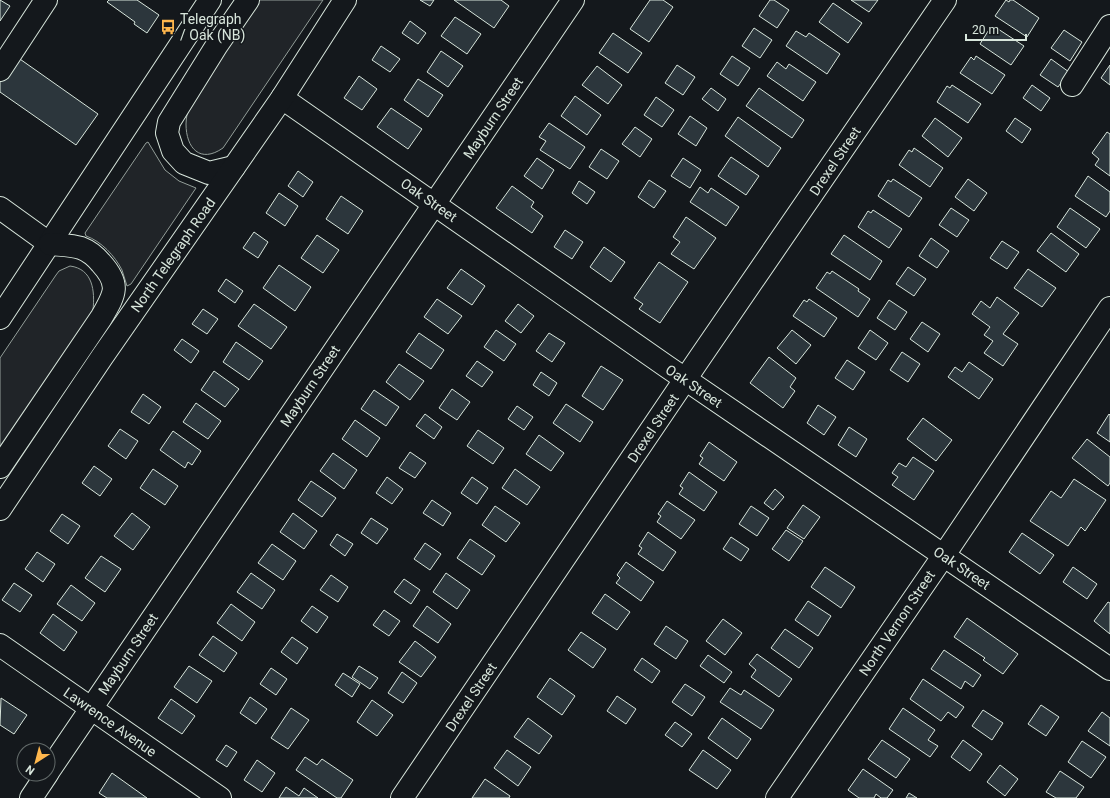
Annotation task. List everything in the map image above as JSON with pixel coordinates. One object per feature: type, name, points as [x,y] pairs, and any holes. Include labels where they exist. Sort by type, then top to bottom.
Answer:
[{"type":"street","points":[[0,70],[46,0]]},
{"type":"street","points":[[234,167],[209,173],[184,163],[173,151],[167,133],[169,122],[217,45],[248,0]]},
{"type":"street","name":"North Telegraph Road","points":[[0,509],[102,357],[282,98],[345,0]]},
{"type":"street","name":"Mayburn Street","points":[[56,760],[573,0]]},
{"type":"street","name":"Drexel Street","points":[[402,798],[945,0]]},
{"type":"street","points":[[0,318],[50,244],[206,2]]},
{"type":"street","points":[[1072,85],[1110,26]]},
{"type":"street","name":"Oak Street","points":[[282,98],[686,380],[1110,669]]},
{"type":"street","points":[[0,208],[50,244],[82,248],[95,257],[106,269],[114,282],[114,292],[110,303],[101,318],[0,467]]},
{"type":"street","name":"North Vernon Street","points":[[777,798],[944,555],[1110,308]]},
{"type":"street","name":"Lawrence Avenue","points":[[0,645],[218,798]]},
{"type":"street","name":"Mayburn Street","points":[[31,798],[41,782]]},
{"type":"shaded area","points":[[258,0],[323,0],[223,148],[215,153],[201,154],[192,146],[187,133],[186,121],[189,105]]},
{"type":"shaded area","points":[[148,142],[165,170],[179,181],[196,188],[131,284],[127,286],[122,270],[116,259],[102,245],[86,236],[85,233]]},
{"type":"shaded area","points":[[70,266],[84,271],[88,276],[93,289],[93,310],[0,457],[0,358],[59,271]]},
{"type":"building","points":[[0,0],[10,6],[0,21]]},
{"type":"building","points":[[109,0],[137,0],[159,15],[147,33],[134,24],[135,22],[107,2]]},
{"type":"building","points":[[420,0],[434,0],[430,6]]},
{"type":"building","points":[[454,0],[501,0],[509,6],[494,28]]},
{"type":"building","points":[[650,0],[663,0],[673,7],[649,42],[630,29]]},
{"type":"building","points":[[770,0],[774,0],[789,10],[777,28],[759,16]]},
{"type":"building","points":[[851,0],[878,0],[869,12]]},
{"type":"building","points":[[1006,0],[1009,2],[1010,0],[1013,0],[1039,18],[1027,37],[995,16]]},
{"type":"building","points":[[833,3],[862,23],[848,43],[819,22]]},
{"type":"building","points":[[455,17],[481,34],[467,54],[441,36]]},
{"type":"building","points":[[410,21],[426,33],[418,44],[402,33]]},
{"type":"building","points":[[995,27],[1024,46],[1011,65],[980,44],[990,28],[993,30]]},
{"type":"building","points":[[754,28],[772,40],[760,58],[742,46]]},
{"type":"building","points":[[1064,30],[1082,42],[1070,61],[1051,48]]},
{"type":"building","points":[[796,31],[806,37],[809,33],[840,54],[827,74],[786,46]]},
{"type":"building","points":[[613,33],[642,53],[628,73],[599,53]]},
{"type":"building","points":[[381,46],[400,59],[390,72],[372,60]]},
{"type":"building","points":[[441,51],[463,66],[448,87],[427,72]]},
{"type":"building","points":[[732,56],[750,68],[738,86],[720,74]]},
{"type":"building","points":[[976,56],[1005,75],[992,94],[960,73],[971,57],[974,60]]},
{"type":"building","points":[[17,57],[98,114],[76,145],[0,92],[0,81]]},
{"type":"building","points":[[1051,59],[1069,72],[1058,87],[1040,75]]},
{"type":"building","points":[[777,62],[786,69],[789,64],[816,82],[803,101],[767,76]]},
{"type":"building","points":[[677,65],[695,77],[683,95],[665,83]]},
{"type":"building","points":[[1110,65],[1110,85],[1101,78]]},
{"type":"building","points":[[597,66],[622,85],[608,104],[582,85]]},
{"type":"building","points":[[359,76],[377,89],[362,110],[344,98]]},
{"type":"building","points":[[418,79],[443,95],[428,117],[404,100]]},
{"type":"building","points":[[952,85],[981,104],[968,123],[937,102],[947,86],[950,88]]},
{"type":"building","points":[[1032,85],[1050,98],[1041,111],[1023,98]]},
{"type":"building","points":[[711,88],[726,99],[718,111],[702,99]]},
{"type":"building","points":[[759,88],[804,120],[792,138],[746,106]]},
{"type":"building","points":[[575,96],[601,115],[587,135],[561,116]]},
{"type":"building","points":[[656,97],[674,110],[662,127],[644,115]]},
{"type":"building","points":[[391,108],[422,129],[408,149],[377,127]]},
{"type":"building","points":[[690,116],[707,128],[696,146],[678,134]]},
{"type":"building","points":[[738,117],[781,148],[768,167],[725,136]]},
{"type":"building","points":[[935,118],[962,138],[948,157],[922,136]]},
{"type":"building","points":[[1015,118],[1031,129],[1022,143],[1006,131]]},
{"type":"building","points":[[549,123],[585,147],[570,169],[540,150],[546,141],[539,137]]},
{"type":"building","points":[[635,127],[652,139],[640,157],[622,144]]},
{"type":"building","points":[[1107,132],[1110,134],[1110,176],[1095,165],[1099,159],[1092,153]]},
{"type":"building","points":[[914,148],[943,168],[930,187],[899,165],[909,150],[912,152]]},
{"type":"building","points":[[601,149],[619,161],[607,179],[589,167]]},
{"type":"building","points":[[731,157],[759,176],[746,195],[718,176]]},
{"type":"building","points":[[537,158],[554,170],[542,189],[524,176]]},
{"type":"building","points":[[683,158],[701,170],[690,188],[671,176]]},
{"type":"building","points":[[298,171],[313,182],[303,197],[288,186]]},
{"type":"building","points":[[1088,176],[1110,192],[1110,211],[1106,217],[1075,196]]},
{"type":"building","points":[[893,179],[922,198],[909,217],[878,196],[888,180],[891,182]]},
{"type":"building","points":[[968,179],[987,193],[974,211],[955,197]]},
{"type":"building","points":[[649,180],[666,191],[654,208],[638,197]]},
{"type":"building","points":[[579,181],[595,192],[587,204],[572,193]]},
{"type":"building","points":[[512,186],[534,202],[531,207],[543,216],[532,233],[496,208]]},
{"type":"building","points":[[700,187],[708,193],[711,188],[739,207],[726,226],[690,202]]},
{"type":"building","points":[[279,193],[298,206],[285,226],[266,213]]},
{"type":"building","points":[[341,196],[363,211],[348,234],[326,219]]},
{"type":"building","points":[[951,208],[969,220],[957,237],[939,225]]},
{"type":"building","points":[[1070,208],[1100,229],[1086,248],[1057,227]]},
{"type":"building","points":[[873,210],[902,229],[889,248],[858,227],[868,211],[871,213]]},
{"type":"building","points":[[686,217],[716,238],[694,269],[671,254],[680,242],[673,237]]},
{"type":"building","points":[[565,230],[583,242],[572,259],[554,247]]},
{"type":"building","points":[[254,232],[268,242],[258,258],[243,248]]},
{"type":"building","points":[[1051,233],[1079,254],[1066,272],[1037,251]]},
{"type":"building","points":[[317,235],[339,250],[323,273],[301,258]]},
{"type":"building","points":[[844,235],[882,261],[870,280],[831,254]]},
{"type":"building","points":[[931,238],[949,251],[937,268],[919,256]]},
{"type":"building","points":[[1002,241],[1019,252],[1007,269],[990,258]]},
{"type":"building","points":[[604,247],[625,262],[611,282],[590,267]]},
{"type":"building","points":[[659,262],[688,282],[660,323],[639,309],[643,304],[634,298]]},
{"type":"building","points":[[279,265],[311,287],[295,311],[263,288]]},
{"type":"building","points":[[908,267],[926,279],[914,296],[896,284]]},
{"type":"building","points":[[461,269],[485,286],[472,305],[447,288]]},
{"type":"building","points":[[1028,269],[1056,288],[1042,307],[1014,288]]},
{"type":"building","points":[[832,271],[859,289],[858,291],[870,299],[858,317],[816,288],[827,272],[830,274]]},
{"type":"building","points":[[226,279],[243,291],[235,303],[218,291]]},
{"type":"building","points":[[997,297],[1019,313],[1003,334],[1018,344],[1003,366],[984,353],[993,341],[984,335],[990,327],[972,314],[981,301],[990,308]]},
{"type":"building","points":[[437,299],[462,316],[448,334],[424,317]]},
{"type":"building","points":[[809,299],[837,318],[824,337],[793,316],[804,300],[807,302]]},
{"type":"building","points":[[889,300],[907,312],[895,330],[877,318]]},
{"type":"building","points":[[254,304],[287,327],[271,349],[238,326]]},
{"type":"building","points":[[518,304],[534,316],[521,333],[505,321]]},
{"type":"building","points":[[203,309],[218,319],[207,334],[192,324]]},
{"type":"building","points":[[922,322],[940,334],[928,352],[910,339]]},
{"type":"building","points":[[496,330],[516,344],[504,361],[484,347]]},
{"type":"building","points":[[792,330],[811,345],[796,364],[777,348]]},
{"type":"building","points":[[870,330],[888,343],[876,360],[858,348]]},
{"type":"building","points":[[419,333],[444,350],[431,369],[406,352]]},
{"type":"building","points":[[549,333],[565,343],[552,362],[536,351]]},
{"type":"building","points":[[182,339],[199,351],[191,363],[174,350]]},
{"type":"building","points":[[236,342],[263,361],[249,380],[223,362]]},
{"type":"building","points":[[902,352],[920,364],[908,382],[890,370]]},
{"type":"building","points":[[769,357],[796,378],[790,387],[795,391],[783,408],[750,383]]},
{"type":"building","points":[[847,360],[865,372],[853,390],[835,378]]},
{"type":"building","points":[[477,361],[493,372],[482,387],[466,376]]},
{"type":"building","points":[[969,362],[993,379],[979,399],[948,377],[955,367],[962,372]]},
{"type":"building","points":[[399,364],[424,381],[410,400],[386,382]]},
{"type":"building","points":[[601,366],[623,380],[603,410],[582,396]]},
{"type":"building","points":[[214,371],[239,389],[225,407],[201,390]]},
{"type":"building","points":[[541,372],[557,383],[549,396],[533,385]]},
{"type":"building","points":[[452,389],[470,402],[457,420],[439,408]]},
{"type":"building","points":[[374,390],[399,407],[386,426],[361,409]]},
{"type":"building","points":[[143,394],[161,407],[149,424],[131,412]]},
{"type":"building","points":[[196,403],[221,421],[208,439],[183,422]]},
{"type":"building","points":[[566,404],[593,422],[580,442],[553,423]]},
{"type":"building","points":[[818,405],[836,417],[824,435],[807,423]]},
{"type":"building","points":[[517,406],[533,417],[524,430],[508,419]]},
{"type":"building","points":[[425,414],[442,427],[434,439],[416,426]]},
{"type":"building","points":[[1109,414],[1110,415],[1110,442],[1097,433]]},
{"type":"building","points":[[923,418],[952,440],[936,461],[907,439]]},
{"type":"building","points":[[355,420],[380,438],[367,457],[342,439]]},
{"type":"building","points":[[849,427],[867,439],[856,457],[838,445]]},
{"type":"building","points":[[120,429],[138,441],[126,459],[108,446]]},
{"type":"building","points":[[478,430],[504,448],[493,464],[467,446]]},
{"type":"building","points":[[173,431],[201,451],[192,465],[188,462],[185,468],[160,450]]},
{"type":"building","points":[[539,435],[564,453],[551,471],[526,454]]},
{"type":"building","points":[[1087,439],[1110,457],[1110,483],[1108,486],[1072,458]]},
{"type":"building","points":[[709,442],[737,462],[724,481],[699,464],[703,458],[700,456]]},
{"type":"building","points":[[410,452],[426,463],[415,478],[399,468]]},
{"type":"building","points":[[333,453],[357,470],[344,489],[320,471]]},
{"type":"building","points":[[913,457],[934,471],[914,500],[892,485],[898,477],[892,473],[899,463],[906,467]]},
{"type":"building","points":[[94,466],[112,479],[100,496],[82,483]]},
{"type":"building","points":[[153,469],[178,486],[165,505],[140,488]]},
{"type":"building","points":[[515,469],[540,487],[527,505],[502,488]]},
{"type":"building","points":[[689,472],[717,492],[704,511],[679,494],[683,488],[680,486]]},
{"type":"building","points":[[387,477],[403,489],[392,504],[376,493]]},
{"type":"building","points":[[472,477],[488,488],[477,504],[461,493]]},
{"type":"building","points":[[1074,479],[1106,500],[1085,531],[1081,527],[1068,546],[1030,521],[1051,491],[1061,498]]},
{"type":"building","points":[[311,481],[336,498],[322,517],[298,500]]},
{"type":"building","points":[[775,489],[784,497],[773,510],[764,503]]},
{"type":"building","points":[[432,500],[451,513],[443,526],[423,513]]},
{"type":"building","points":[[667,501],[695,520],[681,539],[657,522],[661,516],[658,514]]},
{"type":"building","points":[[803,505],[820,517],[804,539],[787,528]]},
{"type":"building","points":[[495,506],[520,523],[506,542],[482,525]]},
{"type":"building","points":[[751,506],[769,518],[757,536],[739,524]]},
{"type":"building","points":[[132,513],[150,527],[133,550],[114,536]]},
{"type":"building","points":[[293,513],[317,531],[304,549],[280,532]]},
{"type":"building","points":[[62,514],[80,526],[68,544],[50,531]]},
{"type":"building","points":[[371,518],[388,529],[377,544],[361,533]]},
{"type":"building","points":[[786,530],[803,541],[789,561],[772,549]]},
{"type":"building","points":[[648,532],[676,552],[663,571],[638,554],[642,548],[639,546]]},
{"type":"building","points":[[1022,533],[1054,555],[1040,574],[1009,552]]},
{"type":"building","points":[[337,534],[353,544],[345,556],[330,545]]},
{"type":"building","points":[[731,537],[749,549],[741,561],[723,549]]},
{"type":"building","points":[[470,539],[495,556],[482,575],[457,558]]},
{"type":"building","points":[[425,543],[441,554],[430,570],[414,559]]},
{"type":"building","points":[[272,544],[296,561],[283,580],[258,563]]},
{"type":"building","points":[[37,552],[55,564],[43,582],[25,569]]},
{"type":"building","points":[[101,556],[121,569],[105,592],[85,578]]},
{"type":"building","points":[[626,562],[654,582],[641,601],[616,583],[620,578],[617,575]]},
{"type":"building","points":[[825,567],[855,587],[841,608],[811,587]]},
{"type":"building","points":[[1073,567],[1097,584],[1087,599],[1063,582]]},
{"type":"building","points":[[251,573],[275,590],[262,609],[237,592]]},
{"type":"building","points":[[446,573],[470,590],[457,609],[433,592]]},
{"type":"building","points":[[331,575],[348,587],[338,602],[320,590]]},
{"type":"building","points":[[404,579],[420,590],[411,604],[394,592]]},
{"type":"building","points":[[14,583],[32,595],[20,612],[2,600]]},
{"type":"building","points":[[71,585],[95,603],[82,621],[57,604]]},
{"type":"building","points":[[605,594],[630,612],[617,630],[592,613]]},
{"type":"building","points":[[808,601],[831,616],[818,636],[795,620]]},
{"type":"building","points":[[1108,602],[1110,603],[1110,634],[1094,621]]},
{"type":"building","points":[[231,604],[255,622],[242,641],[217,623]]},
{"type":"building","points":[[312,606],[328,617],[317,633],[301,621]]},
{"type":"building","points":[[427,606],[451,624],[438,643],[413,626]]},
{"type":"building","points":[[384,610],[400,621],[389,636],[373,625]]},
{"type":"building","points":[[53,614],[77,632],[64,651],[40,633]]},
{"type":"building","points":[[967,618],[1018,654],[1003,674],[983,660],[985,658],[954,637]]},
{"type":"building","points":[[723,619],[742,633],[725,655],[706,641]]},
{"type":"building","points":[[666,626],[688,641],[676,659],[654,644]]},
{"type":"building","points":[[785,629],[813,648],[799,668],[771,648]]},
{"type":"building","points":[[581,632],[606,649],[593,668],[568,650]]},
{"type":"building","points":[[213,636],[237,653],[224,672],[199,655]]},
{"type":"building","points":[[292,637],[308,648],[297,664],[281,652]]},
{"type":"building","points":[[415,641],[436,657],[421,677],[399,662]]},
{"type":"building","points":[[944,650],[981,675],[973,687],[965,681],[961,689],[931,669]]},
{"type":"building","points":[[757,654],[792,679],[779,697],[751,677],[756,670],[749,664]]},
{"type":"building","points":[[708,655],[732,672],[724,683],[700,666]]},
{"type":"building","points":[[642,658],[660,671],[652,683],[634,670]]},
{"type":"building","points":[[189,666],[212,681],[197,703],[174,687]]},
{"type":"building","points":[[359,666],[378,678],[370,689],[352,677]]},
{"type":"building","points":[[271,668],[287,679],[276,695],[260,684]]},
{"type":"building","points":[[402,672],[417,683],[403,703],[388,693]]},
{"type":"building","points":[[343,673],[360,684],[352,697],[335,685]]},
{"type":"building","points":[[550,678],[575,696],[562,715],[537,697]]},
{"type":"building","points":[[923,679],[964,707],[956,718],[948,712],[941,721],[910,699]]},
{"type":"building","points":[[685,684],[705,697],[692,716],[672,702]]},
{"type":"building","points":[[730,688],[741,695],[744,690],[774,710],[761,729],[720,702]]},
{"type":"building","points":[[617,696],[636,709],[626,724],[607,711]]},
{"type":"building","points":[[250,697],[267,709],[256,724],[240,713]]},
{"type":"building","points":[[1,698],[27,715],[14,734],[0,725]]},
{"type":"building","points":[[171,699],[195,716],[182,734],[158,718]]},
{"type":"building","points":[[372,700],[393,715],[377,736],[357,722]]},
{"type":"building","points":[[1041,705],[1059,717],[1046,736],[1028,724]]},
{"type":"building","points":[[291,708],[309,720],[288,749],[271,738]]},
{"type":"building","points":[[903,708],[935,730],[928,740],[938,746],[930,757],[889,729]]},
{"type":"building","points":[[983,710],[1003,723],[992,740],[972,726]]},
{"type":"building","points":[[1102,712],[1110,718],[1110,746],[1088,731]]},
{"type":"building","points":[[528,718],[552,736],[539,754],[514,737]]},
{"type":"building","points":[[722,718],[751,739],[737,759],[708,738]]},
{"type":"building","points":[[675,722],[692,734],[682,747],[665,735]]},
{"type":"building","points":[[882,740],[910,759],[896,778],[868,759]]},
{"type":"building","points":[[963,740],[982,754],[970,771],[951,757]]},
{"type":"building","points":[[1082,741],[1106,757],[1091,778],[1068,762]]},
{"type":"building","points":[[226,745],[237,752],[227,767],[216,760]]},
{"type":"building","points":[[507,750],[531,767],[518,786],[494,768]]},
{"type":"building","points":[[703,750],[731,770],[717,789],[689,770]]},
{"type":"building","points":[[305,757],[317,765],[322,759],[353,780],[341,798],[337,798],[296,770]]},
{"type":"building","points":[[257,760],[275,773],[262,792],[244,780]]},
{"type":"building","points":[[1000,765],[1018,779],[1005,796],[987,782]]},
{"type":"building","points":[[863,769],[893,790],[887,798],[881,798],[876,794],[874,798],[859,798],[848,790]]},
{"type":"building","points":[[1060,771],[1084,787],[1076,798],[1056,798],[1046,792]]},
{"type":"building","points":[[112,773],[147,798],[107,798],[99,793]]},
{"type":"building","points":[[485,779],[510,796],[509,798],[472,798]]},
{"type":"building","points":[[286,787],[299,796],[304,788],[318,798],[279,798]]},
{"type":"building","points":[[909,793],[917,798],[906,798]]},
{"type":"place","name":"Telegraph / Oak (NB)","points":[[168,27]]}]
